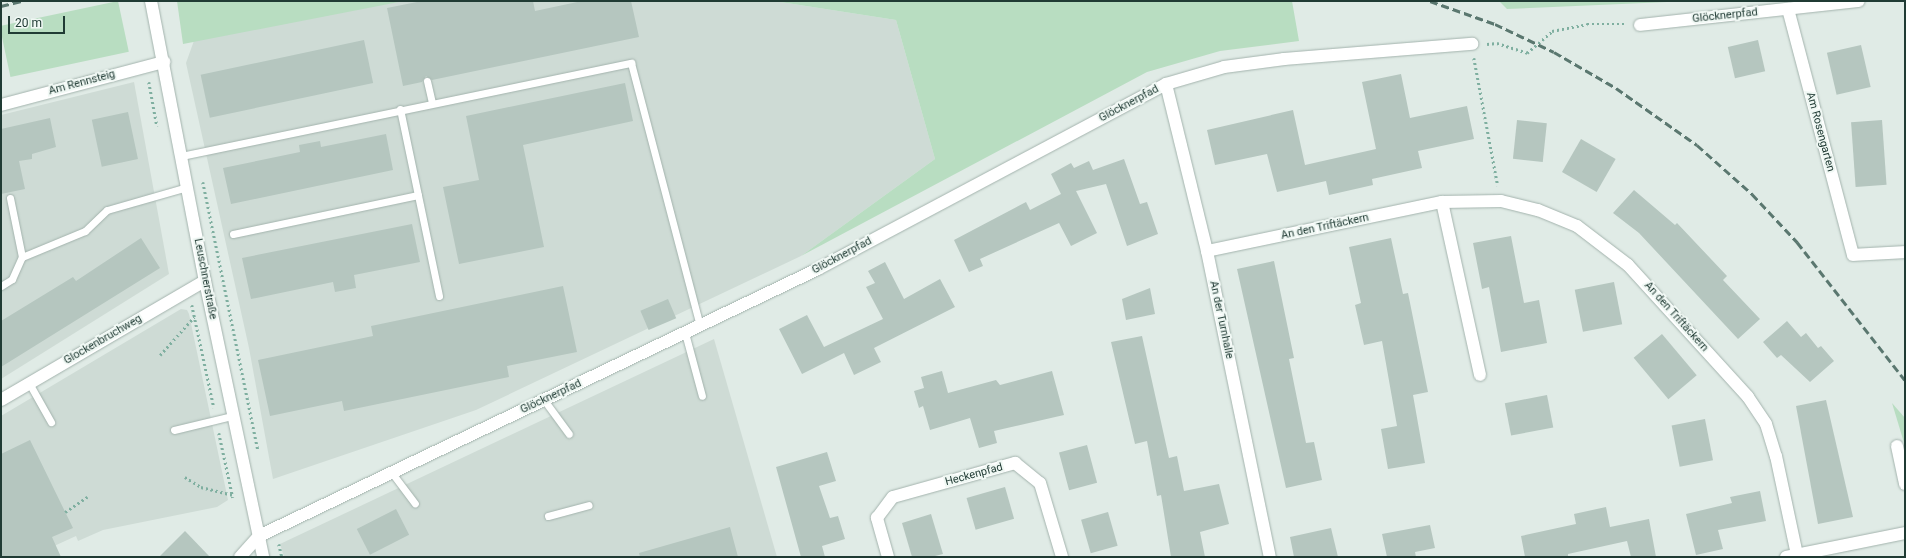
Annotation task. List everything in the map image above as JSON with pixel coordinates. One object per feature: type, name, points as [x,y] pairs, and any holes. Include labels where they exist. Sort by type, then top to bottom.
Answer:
[{"type":"street","name":"Glöcknerpfad","points":[[1640,25],[1859,1]]},
{"type":"street","name":"Leuschnerstraße","points":[[151,2],[164,62],[197,242],[232,416],[263,557]]},
{"type":"street","name":"Am Rosengarten","points":[[1788,9],[1853,255],[1905,252]]},
{"type":"street","name":"Glöcknerpfad","points":[[240,557],[259,536],[818,269],[1166,84],[1224,67],[1284,59],[1472,44]]},
{"type":"street","name":"Am Rennsteig","points":[[1,105],[164,62]]},
{"type":"street","name":"An der Turnhalle","points":[[1166,84],[1207,251],[1270,557]]},
{"type":"street","name":"An den Triftäckern","points":[[1207,251],[1442,202],[1501,201],[1538,210],[1577,226],[1628,265],[1748,396],[1766,424],[1776,456],[1792,556]]},
{"type":"street","points":[[1442,202],[1480,375]]},
{"type":"street","name":"Glockenbruchweg","points":[[1,400],[205,281]]},
{"type":"street","points":[[1897,446],[1905,484]]},
{"type":"street","name":"Heckenpfad","points":[[888,557],[877,518],[892,497],[1015,463],[1040,483],[1062,557]]},
{"type":"street","points":[[1792,556],[1905,532]]},
{"type":"lane","points":[[181,156],[432,102],[631,63],[700,326]]},
{"type":"lane","points":[[427,80],[432,102]]},
{"type":"lane","points":[[400,109],[440,296]]},
{"type":"lane","points":[[22,257],[85,231],[107,210],[187,187]]},
{"type":"lane","points":[[233,234],[418,195]]},
{"type":"lane","points":[[1,286],[12,278],[22,257],[10,198]]},
{"type":"lane","points":[[685,333],[702,396]]},
{"type":"lane","points":[[29,383],[51,422]]},
{"type":"lane","points":[[544,400],[569,434]]},
{"type":"lane","points":[[174,430],[232,416]]},
{"type":"lane","points":[[392,473],[415,503]]},
{"type":"lane","points":[[548,516],[589,505]]},
{"type":"path","points":[[1501,201],[1472,44],[1497,43],[1527,53],[1552,31],[1587,24],[1640,25]]},
{"type":"path","points":[[198,152],[258,452]]},
{"type":"path","points":[[197,242],[233,234]]},
{"type":"path","points":[[160,355],[195,317]]},
{"type":"path","points":[[185,477],[201,487],[232,495]]},
{"type":"path","points":[[65,512],[87,497]]},
{"type":"path","points":[[275,528],[282,557]]},
{"type":"shaded area","points":[[404,1],[774,1],[896,20],[935,159],[801,256],[476,410],[273,479],[249,348],[186,63],[196,35]]},
{"type":"shaded area","points":[[134,82],[169,274],[1,379],[1,115]]},
{"type":"shaded area","points":[[181,309],[187,310],[189,314],[228,500],[217,507],[103,530],[78,541],[76,536],[30,557],[1,557],[1,416]]},
{"type":"shaded area","points":[[714,339],[777,557],[284,557],[280,544]]},
{"type":"green space","points":[[118,1],[129,52],[10,77],[1,33],[1,26]]},
{"type":"green space","points":[[177,1],[404,1],[183,44]]},
{"type":"green space","points":[[774,1],[1292,1],[1299,41],[1220,51],[1147,72],[801,256],[935,159],[896,20]]},
{"type":"green space","points":[[1499,1],[1690,1],[1507,9]]},
{"type":"green space","points":[[1892,403],[1905,418],[1905,446]]},
{"type":"building","points":[[422,1],[533,1],[535,11],[582,1],[631,1],[639,37],[432,80],[426,76],[422,82],[403,86],[387,8]]},
{"type":"building","points":[[364,40],[373,83],[210,118],[201,75]]},
{"type":"building","points":[[1758,40],[1765,71],[1735,78],[1728,47]]},
{"type":"building","points":[[1861,45],[1871,87],[1837,95],[1827,53]]},
{"type":"building","points":[[1401,74],[1410,118],[1467,106],[1474,139],[1418,151],[1422,168],[1372,179],[1373,185],[1329,195],[1326,181],[1277,192],[1267,154],[1215,165],[1207,130],[1293,110],[1305,165],[1376,149],[1362,82]]},
{"type":"building","points":[[625,83],[633,121],[523,145],[544,247],[459,264],[443,187],[479,180],[466,116]]},
{"type":"building","points":[[128,112],[138,159],[102,167],[92,120]]},
{"type":"building","points":[[50,118],[56,147],[32,154],[32,159],[19,161],[25,189],[1,194],[1,129]]},
{"type":"building","points":[[1517,120],[1547,123],[1543,162],[1513,159]]},
{"type":"building","points":[[1882,120],[1887,185],[1856,187],[1851,122]]},
{"type":"building","points":[[386,134],[393,170],[231,204],[223,168],[300,152],[299,145],[320,141],[321,147]]},
{"type":"building","points":[[1581,139],[1616,159],[1597,192],[1562,172]]},
{"type":"building","points":[[1124,159],[1140,204],[1147,202],[1158,234],[1127,246],[1106,184],[1076,191],[1097,233],[1071,246],[1059,223],[980,259],[983,266],[969,272],[954,240],[1026,202],[1030,210],[1061,194],[1051,174],[1071,163],[1074,168],[1089,161],[1093,170]]},
{"type":"building","points":[[1634,190],[1675,225],[1677,223],[1727,276],[1723,280],[1760,319],[1738,339],[1639,233],[1613,213]]},
{"type":"building","points":[[412,224],[420,262],[354,275],[356,288],[335,292],[333,282],[251,299],[242,258]]},
{"type":"building","points":[[1511,236],[1524,303],[1539,300],[1547,343],[1501,352],[1489,287],[1482,289],[1473,243]]},
{"type":"building","points":[[141,238],[160,268],[1,367],[1,321],[73,277],[76,281]]},
{"type":"building","points":[[1391,238],[1403,294],[1408,293],[1428,392],[1413,395],[1425,463],[1388,469],[1381,429],[1397,426],[1382,341],[1364,345],[1355,305],[1361,303],[1349,247]]},
{"type":"building","points":[[1274,261],[1294,358],[1289,359],[1306,443],[1314,442],[1322,480],[1286,488],[1237,269]]},
{"type":"building","points":[[885,262],[904,299],[940,279],[955,307],[874,348],[881,362],[854,375],[844,353],[802,374],[779,329],[807,315],[824,347],[883,319],[866,287],[875,283],[868,271]]},
{"type":"building","points":[[1614,282],[1622,324],[1583,332],[1575,290]]},
{"type":"building","points":[[563,286],[577,352],[507,366],[509,377],[344,411],[342,401],[270,416],[258,360],[373,336],[371,326]]},
{"type":"building","points":[[1150,288],[1155,314],[1126,320],[1122,299]]},
{"type":"building","points":[[668,299],[676,318],[649,330],[640,311]]},
{"type":"building","points":[[1787,321],[1801,337],[1806,333],[1818,348],[1821,346],[1834,361],[1810,382],[1781,355],[1777,358],[1763,342]]},
{"type":"building","points":[[1662,334],[1697,375],[1668,399],[1634,358]]},
{"type":"building","points":[[1142,336],[1169,458],[1177,456],[1184,491],[1219,484],[1229,524],[1200,532],[1205,557],[1171,557],[1161,495],[1157,496],[1147,441],[1135,444],[1111,342]]},
{"type":"building","points":[[942,371],[948,393],[996,380],[1000,385],[1052,371],[1064,415],[994,431],[997,443],[979,448],[970,418],[930,430],[923,406],[919,408],[914,391],[924,388],[921,377]]},
{"type":"building","points":[[1547,395],[1553,427],[1511,436],[1505,403]]},
{"type":"building","points":[[1826,400],[1853,517],[1818,524],[1796,406]]},
{"type":"building","points":[[1705,419],[1713,460],[1680,467],[1672,425]]},
{"type":"building","points":[[30,440],[73,528],[52,537],[61,557],[1,557],[1,454]]},
{"type":"building","points":[[1087,445],[1097,483],[1069,490],[1059,453]]},
{"type":"building","points":[[827,452],[836,481],[819,486],[830,518],[838,516],[845,539],[822,546],[825,557],[801,557],[776,467]]},
{"type":"building","points":[[1005,487],[1014,519],[976,530],[967,498]]},
{"type":"building","points":[[1760,491],[1766,521],[1718,530],[1723,549],[1696,555],[1686,514],[1732,503],[1730,497]]},
{"type":"building","points":[[1606,507],[1610,527],[1649,519],[1656,557],[1631,557],[1627,541],[1568,554],[1568,557],[1525,557],[1521,536],[1576,524],[1574,514]]},
{"type":"building","points":[[396,509],[409,535],[370,555],[357,529]]},
{"type":"building","points":[[1108,512],[1118,546],[1091,553],[1081,520]]},
{"type":"building","points":[[931,514],[943,554],[931,557],[912,557],[902,523]]},
{"type":"building","points":[[1430,525],[1435,548],[1415,552],[1416,557],[1387,557],[1382,534]]},
{"type":"building","points":[[730,527],[738,557],[640,557],[639,553]]},
{"type":"building","points":[[1331,528],[1338,557],[1294,557],[1290,537]]},
{"type":"building","points":[[185,531],[210,557],[159,557]]},
{"type":"railway","points":[[1,6],[21,1]]},
{"type":"railway","points":[[1430,1],[1495,24],[1554,52],[1616,88],[1697,145],[1752,194],[1797,242],[1905,380]]}]
